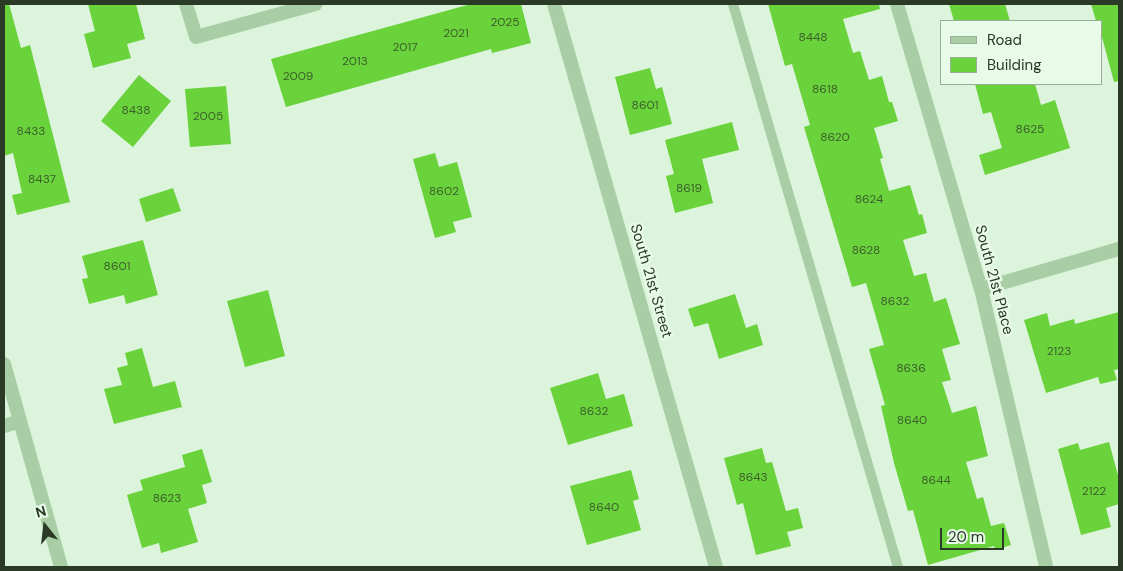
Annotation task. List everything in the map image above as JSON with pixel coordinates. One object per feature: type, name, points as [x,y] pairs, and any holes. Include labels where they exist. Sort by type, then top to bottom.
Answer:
[{"type":"street","points":[[186,4],[196,37],[316,4]]},
{"type":"street","name":"South 21st Street","points":[[554,4],[716,567]]},
{"type":"street","name":"South 21st Place","points":[[897,4],[981,288],[1046,567]]},
{"type":"street","points":[[981,288],[1119,248]]},
{"type":"street","points":[[4,364],[61,567]]},
{"type":"street","points":[[4,426],[20,421]]},
{"type":"lane","points":[[733,4],[898,567]]},
{"type":"building","points":[[5,4],[9,4],[21,48],[30,45],[70,202],[17,215],[12,195],[22,193],[13,153],[4,156]]},
{"type":"building","points":[[88,4],[136,4],[145,39],[127,44],[131,58],[93,68],[84,34],[95,31]]},
{"type":"building","points":[[471,4],[521,4],[531,43],[492,53],[491,49],[286,107],[271,59]]},
{"type":"building","points":[[768,4],[879,4],[880,9],[843,19],[853,53],[860,51],[869,80],[882,76],[889,102],[892,102],[898,121],[874,128],[883,158],[880,159],[889,191],[910,185],[919,215],[922,214],[927,233],[903,240],[914,276],[926,273],[934,302],[946,298],[960,344],[942,349],[951,380],[942,382],[952,413],[976,406],[988,456],[966,462],[977,499],[983,497],[991,526],[1004,523],[1011,545],[995,550],[994,546],[928,565],[913,510],[908,511],[894,463],[881,406],[885,405],[869,349],[884,345],[866,283],[852,287],[804,127],[810,125],[792,64],[785,66]]},
{"type":"building","points":[[949,4],[1005,4],[1010,20],[954,20]]},
{"type":"building","points":[[1091,4],[1119,4],[1119,81],[1114,82],[1103,41],[1103,20],[1096,20]]},
{"type":"building","points":[[650,68],[656,89],[662,87],[672,124],[630,135],[615,77]]},
{"type":"building","points":[[139,75],[171,101],[133,147],[101,121]]},
{"type":"building","points":[[975,85],[1035,85],[1041,105],[1055,100],[1070,148],[985,175],[979,155],[1002,148],[991,112],[983,114]]},
{"type":"building","points":[[226,86],[231,144],[190,147],[185,89]]},
{"type":"building","points":[[732,122],[739,150],[702,159],[713,203],[675,213],[666,176],[674,174],[665,140]]},
{"type":"building","points":[[435,153],[439,167],[457,162],[472,217],[453,222],[456,232],[435,238],[413,159]]},
{"type":"building","points":[[173,188],[181,211],[146,222],[139,199]]},
{"type":"building","points":[[143,240],[158,295],[126,304],[124,295],[89,304],[82,279],[88,278],[82,256]]},
{"type":"building","points":[[268,290],[285,356],[245,367],[227,301]]},
{"type":"building","points":[[735,294],[746,328],[757,324],[763,345],[719,359],[708,323],[694,327],[688,309]]},
{"type":"building","points":[[1119,312],[1119,369],[1114,370],[1117,380],[1100,384],[1098,377],[1046,393],[1024,320],[1047,313],[1050,326],[1074,319],[1075,324]]},
{"type":"building","points":[[142,348],[153,387],[175,381],[182,407],[114,424],[104,389],[122,385],[117,368],[128,365],[125,353]]},
{"type":"building","points":[[598,373],[606,399],[624,394],[633,426],[568,445],[550,388]]},
{"type":"building","points":[[1109,442],[1119,479],[1119,504],[1106,508],[1111,527],[1081,535],[1058,449],[1078,443],[1080,450]]},
{"type":"building","points":[[762,448],[766,463],[772,462],[786,511],[798,508],[803,528],[787,532],[791,546],[756,555],[743,503],[737,505],[724,458]]},
{"type":"building","points":[[202,449],[212,482],[202,485],[207,503],[188,509],[198,542],[161,553],[159,543],[142,548],[127,495],[143,490],[140,480],[185,467],[182,455]]},
{"type":"building","points":[[631,470],[639,499],[633,501],[641,530],[587,545],[570,486]]}]
